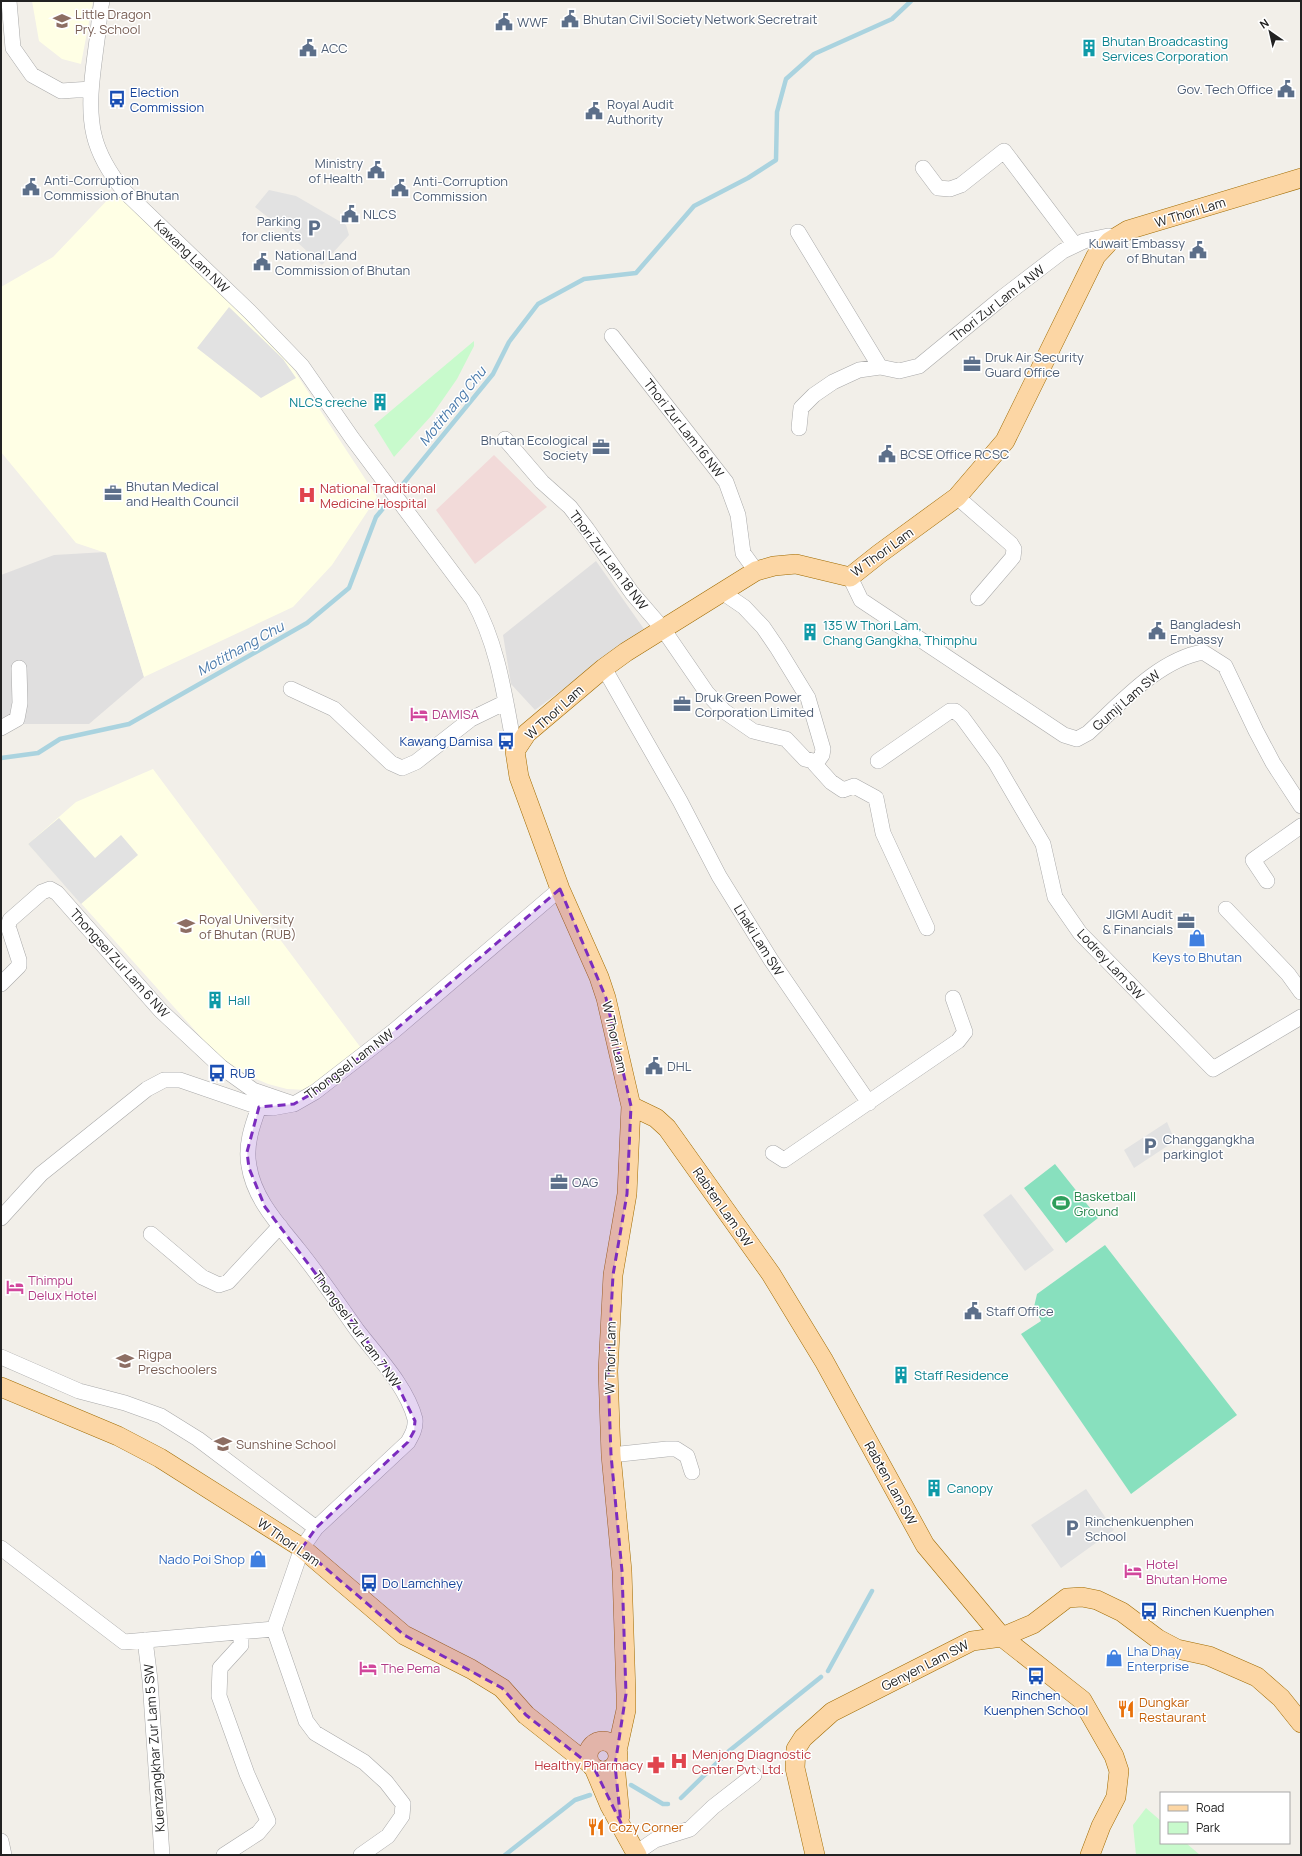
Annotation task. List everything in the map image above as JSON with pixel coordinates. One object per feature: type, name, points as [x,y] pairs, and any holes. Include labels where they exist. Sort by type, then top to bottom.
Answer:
[{"type":"main road","name":"W Thori Lam","points":[[1,1387],[118,1436],[160,1458],[302,1548],[404,1635],[470,1669],[502,1688],[526,1715],[552,1736],[602,1756],[626,1694],[622,1571],[611,1455],[608,1371],[613,1283],[627,1194],[632,1106],[606,998],[599,977],[560,889],[519,777],[515,751],[527,732],[604,668],[756,571],[774,566],[796,564],[850,578],[879,554],[957,497],[1005,441],[1096,256],[1110,241],[1128,230],[1299,178]]},
{"type":"main road","name":"Rabten Lam SW","points":[[632,1106],[656,1118],[667,1128],[771,1274],[824,1361],[925,1545],[1002,1636],[1082,1700],[1114,1756],[1119,1771],[1116,1797],[1101,1826],[1090,1855]]},
{"type":"main road","name":"Genyen Lam SW","points":[[816,1855],[796,1768],[796,1749],[802,1738],[832,1712],[972,1641],[1002,1636],[1033,1624],[1067,1598],[1082,1597],[1097,1600],[1122,1612],[1158,1639],[1177,1649],[1209,1656],[1258,1676],[1281,1698],[1301,1723]]},
{"type":"main road","points":[[602,1756],[610,1806],[621,1823],[637,1854]]},
{"type":"street","points":[[9,1],[13,48],[32,75],[61,91],[91,89]]},
{"type":"street","name":"Kawang Lam NW","points":[[102,1],[91,89],[94,134],[99,151],[114,178],[124,191],[250,312],[302,366],[382,478],[473,600],[484,620],[498,659],[515,751]]},
{"type":"street","points":[[923,168],[938,188],[950,189],[961,185],[1004,151],[1075,245]]},
{"type":"street","points":[[798,232],[880,367]]},
{"type":"street","name":"Thori Zur Lam 4 NW","points":[[798,428],[801,408],[814,395],[833,382],[859,370],[880,367],[899,371],[919,366],[1029,276],[1063,251],[1084,241],[1117,237]]},
{"type":"street","name":"Thori Zur Lam 16 NW","points":[[612,336],[726,482],[738,515],[743,553],[756,571]]},
{"type":"street","name":"Thori Zur Lam 18 NW","points":[[505,439],[542,482],[570,507],[632,593],[663,629],[707,694],[724,711],[753,731],[786,739],[805,759],[813,762],[831,782],[844,790],[854,786],[876,798],[883,832],[927,928]]},
{"type":"street","points":[[957,497],[1011,544],[1014,549],[1013,556],[978,598]]},
{"type":"street","name":"Gumji Lam SW","points":[[850,578],[861,600],[1064,735],[1077,739],[1088,733],[1158,670],[1186,655],[1203,652],[1225,666],[1263,743],[1301,806]]},
{"type":"street","points":[[722,592],[744,606],[763,627],[808,698],[823,749],[820,759],[813,762]]},
{"type":"street","points":[[1,728],[17,719],[20,703],[19,668]]},
{"type":"street","name":"Lhaki Lam SW","points":[[604,668],[680,801],[719,876],[771,960],[869,1103]]},
{"type":"street","points":[[291,689],[334,709],[392,763],[402,768],[416,762],[471,719],[506,702]]},
{"type":"street","name":"Lodrey Lam SW","points":[[878,761],[950,711],[955,711],[962,717],[995,762],[1043,844],[1056,897],[1080,933],[1213,1069],[1301,1017]]},
{"type":"street","points":[[1267,881],[1253,860],[1301,826]]},
{"type":"street","name":"Thongsel Zur Lam 6 NW","points":[[1,984],[19,966],[20,960],[8,926],[10,920],[42,892],[50,889],[58,893],[161,1011],[221,1067],[253,1090],[294,1104]]},
{"type":"street","name":"Thongsel Lam NW","points":[[1,1218],[41,1174],[147,1089],[164,1080],[180,1080],[259,1107],[272,1108],[294,1104],[315,1092],[395,1030],[560,889]]},
{"type":"street","points":[[1226,909],[1288,974],[1301,992]]},
{"type":"street","points":[[773,1153],[784,1160],[958,1041],[965,1032],[953,998]]},
{"type":"street","name":"Thongsel Zur Lam 7 NW","points":[[259,1107],[247,1152],[249,1168],[265,1207],[308,1261],[392,1374],[410,1408],[415,1421],[414,1431],[408,1442],[316,1528],[302,1548],[274,1629]]},
{"type":"street","points":[[151,1234],[202,1278],[219,1285],[228,1282],[280,1226]]},
{"type":"street","points":[[1,1357],[78,1391],[125,1403],[162,1416],[198,1439],[316,1528]]},
{"type":"street","points":[[611,1455],[676,1449],[687,1456],[692,1472]]},
{"type":"street","points":[[1,1548],[124,1642],[274,1629],[306,1721],[314,1733],[364,1762],[386,1782],[403,1804],[402,1816],[388,1836],[361,1855]]},
{"type":"street","points":[[224,1855],[258,1833],[268,1821],[247,1774],[219,1696],[220,1668],[241,1645],[240,1632]]},
{"type":"street","name":"Kuenzangkhar Zur Lam 5 SW","points":[[145,1640],[150,1680],[162,1855]]},
{"type":"street","points":[[637,1854],[655,1840],[690,1829],[713,1807],[754,1775]]},
{"type":"street","points":[[1,1842],[4,1855]]},
{"type":"highlighted area","points":[[560,889],[606,998],[631,1106],[627,1194],[613,1275],[608,1371],[611,1455],[622,1571],[626,1694],[615,1765],[621,1823],[594,1768],[526,1715],[502,1688],[404,1635],[302,1548],[316,1528],[408,1442],[414,1431],[415,1421],[392,1374],[265,1207],[249,1168],[247,1152],[259,1107],[294,1104],[315,1092],[395,1030]]},
{"type":"shaded area","name":"Little Dragon Pry. School","points":[[32,1],[93,1],[81,64],[62,59],[39,41]]},
{"type":"shaded area","name":"Parking for clients","points":[[269,190],[296,196],[346,225],[349,235],[322,265],[284,230],[255,207]]},
{"type":"shaded area","points":[[115,192],[286,358],[377,497],[332,565],[293,607],[144,677],[106,553],[76,543],[1,452],[1,287],[53,257]]},
{"type":"shaded area","points":[[229,307],[283,359],[296,378],[261,398],[197,348]]},
{"type":"shaded area","points":[[494,455],[547,507],[475,564],[436,510]]},
{"type":"shaded area","points":[[106,552],[144,677],[89,724],[20,724],[1,734],[1,575],[54,555]]},
{"type":"shaded area","points":[[596,561],[644,629],[535,710],[511,684],[503,635]]},
{"type":"shaded area","name":"Royal University of Bhutan (RUB)","points":[[153,769],[361,1048],[306,1090],[287,1089],[268,1084],[245,1074],[227,1062],[208,1045],[28,844],[76,802]]},
{"type":"shaded area","points":[[59,818],[95,858],[121,835],[138,855],[81,904],[28,844]]},
{"type":"shaded area","name":"Changgangkha parkinglot","points":[[1167,1122],[1175,1141],[1134,1168],[1124,1150]]},
{"type":"shaded area","points":[[1011,1194],[1054,1250],[1025,1271],[983,1215]]},
{"type":"shaded area","name":"Rinchenkuenphen School","points":[[1086,1489],[1114,1530],[1061,1568],[1031,1525]]},
{"type":"green space","points":[[474,341],[474,346],[457,379],[432,415],[394,457],[374,425]]},
{"type":"green space","name":"Basketball Ground","points":[[1055,1164],[1098,1218],[1066,1243],[1024,1188]]},
{"type":"green space","points":[[1105,1245],[1237,1415],[1131,1494],[1021,1334],[1041,1321],[1034,1307],[1037,1294]]},
{"type":"green space","points":[[1146,1808],[1160,1820],[1160,1844],[1187,1844],[1200,1855],[1136,1855],[1133,1825]]},
{"type":"waterway","name":"Motithang Chu","points":[[1,758],[38,753],[60,739],[129,724],[307,623],[349,588],[376,517],[493,374],[509,342],[538,304],[584,279],[636,273],[694,206],[748,178],[776,160],[777,112],[786,79],[814,54],[892,19],[911,1]]},
{"type":"waterway","points":[[828,1671],[872,1591]]},
{"type":"waterway","points":[[681,1798],[729,1751],[821,1677]]},
{"type":"waterway","points":[[631,1785],[663,1804],[668,1804]]},
{"type":"waterway","points":[[505,1855],[575,1800],[590,1795]]},
{"type":"place","name":"Bhutan Civil Society Network Secretrait","points":[[570,19]]},
{"type":"place","name":"Little Dragon Pry. School","points":[[62,21]]},
{"type":"place","name":"WWF","points":[[504,22]]},
{"type":"place","name":"ACC","points":[[308,48]]},
{"type":"place","name":"Bhutan Broadcasting Services Corporation","points":[[1089,48]]},
{"type":"place","name":"Gov. Tech Office","points":[[1286,89]]},
{"type":"place","name":"Election Commission","points":[[117,99]]},
{"type":"place","name":"Royal Audit Authority","points":[[594,111]]},
{"type":"place","name":"Ministry of Health","points":[[376,170]]},
{"type":"place","name":"Anti-Corruption Commission of Bhutan","points":[[31,187]]},
{"type":"place","name":"Anti-Corruption Commission","points":[[400,188]]},
{"type":"place","name":"NLCS","points":[[350,214]]},
{"type":"place","name":"Parking for clients","points":[[314,228]]},
{"type":"place","name":"Kuwait Embassy of Bhutan","points":[[1198,250]]},
{"type":"place","name":"National Land Commission of Bhutan","points":[[262,262]]},
{"type":"place","name":"Druk Air Security Guard Office","points":[[972,364]]},
{"type":"place","name":"NLCS creche","points":[[380,402]]},
{"type":"place","name":"Bhutan Ecological Society","points":[[601,447]]},
{"type":"place","name":"BCSE Office RCSC","points":[[887,454]]},
{"type":"place","name":"Bhutan Medical and Health Council","points":[[113,493]]},
{"type":"place","name":"National Traditional Medicine Hospital","points":[[307,495]]},
{"type":"place","name":"Bangladesh Embassy","points":[[1157,631]]},
{"type":"place","name":"135 W Thori Lam, Chang Gangkha, Thimphu","points":[[810,632]]},
{"type":"place","name":"Druk Green Power Corporation Limited","points":[[682,704]]},
{"type":"place","name":"DAMISA","points":[[419,714]]},
{"type":"place","name":"Kawang Damisa","points":[[506,741]]},
{"type":"place","name":"JIGMI Audit & Financials","points":[[1186,921]]},
{"type":"place","name":"Royal University of Bhutan (RUB)","points":[[186,926]]},
{"type":"place","name":"Keys to Bhutan","points":[[1197,938]]},
{"type":"place","name":"Hall","points":[[215,1000]]},
{"type":"place","name":"DHL","points":[[654,1066]]},
{"type":"place","name":"RUB","points":[[217,1073]]},
{"type":"place","name":"Changgangkha parkinglot","points":[[1150,1146]]},
{"type":"place","name":"OAG","points":[[559,1182]]},
{"type":"place","name":"Basketball Ground","points":[[1061,1203]]},
{"type":"place","name":"Thimpu Delux Hotel","points":[[15,1287]]},
{"type":"place","name":"Staff Office","points":[[973,1311]]},
{"type":"place","name":"Rigpa Preschoolers","points":[[125,1361]]},
{"type":"place","name":"Staff Residence","points":[[901,1375]]},
{"type":"place","name":"Sunshine School","points":[[223,1444]]},
{"type":"place","name":"Canopy","points":[[934,1488]]},
{"type":"place","name":"Rinchenkuenphen School","points":[[1072,1528]]},
{"type":"place","name":"Nado Poi Shop","points":[[258,1559]]},
{"type":"place","name":"Hotel Bhutan Home","points":[[1133,1571]]},
{"type":"place","name":"Do Lamchhey","points":[[369,1583]]},
{"type":"place","name":"Rinchen Kuenphen","points":[[1149,1611]]},
{"type":"place","name":"Lha Dhay Enterprise","points":[[1114,1658]]},
{"type":"place","name":"The Pema","points":[[368,1668]]},
{"type":"place","name":"Rinchen Kuenphen School","points":[[1036,1676]]},
{"type":"place","name":"Dungkar Restaurant","points":[[1126,1709]]},
{"type":"place","name":"Menjong Diagnostic Center Pvt. Ltd.","points":[[679,1761]]},
{"type":"place","name":"Healthy Pharmacy","points":[[656,1765]]},
{"type":"place","name":"Cozy Corner","points":[[596,1827]]}]
